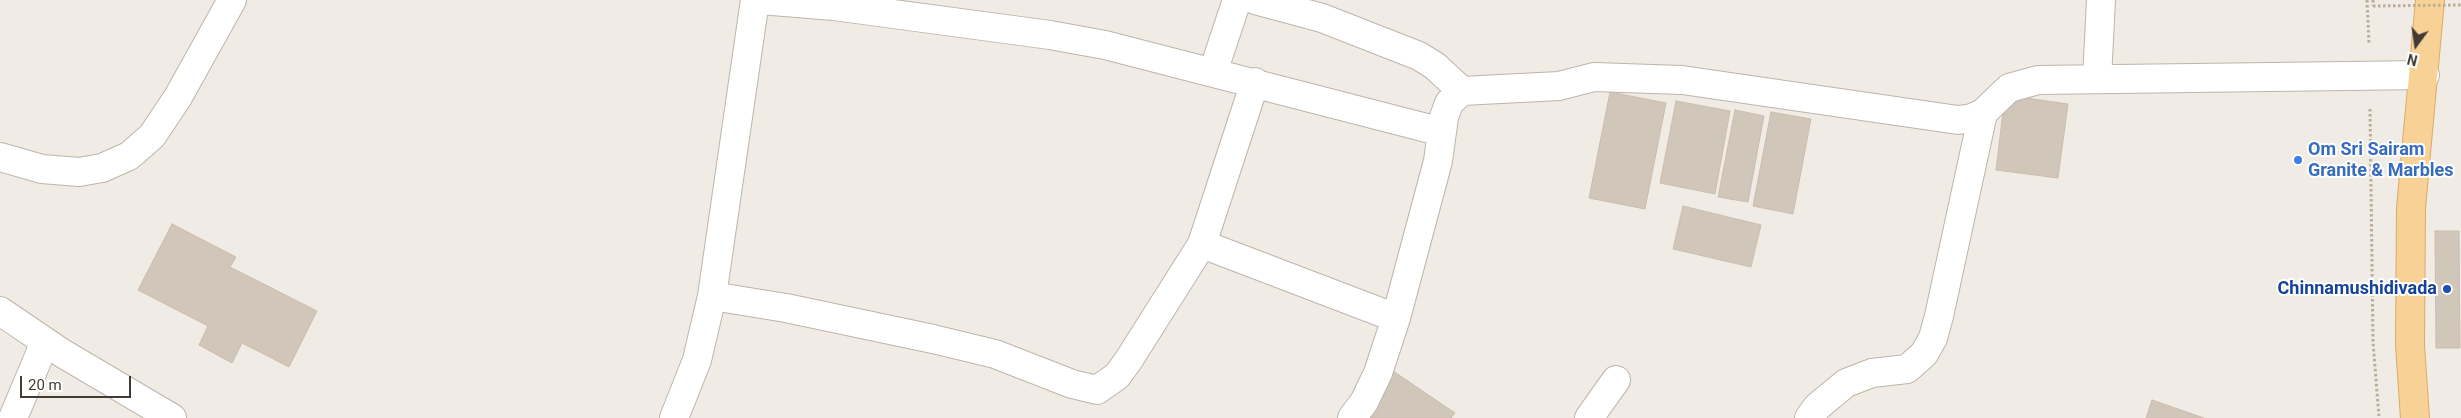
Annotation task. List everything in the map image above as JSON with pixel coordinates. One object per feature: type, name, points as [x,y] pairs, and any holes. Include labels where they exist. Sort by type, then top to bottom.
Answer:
[{"type":"main road","points":[[2415,418],[2410,345],[2411,208],[2430,0]]},
{"type":"street","points":[[0,157],[42,169],[79,172],[102,168],[129,156],[152,136],[173,105],[232,0]]},
{"type":"street","points":[[674,418],[697,360],[712,296],[755,0]]},
{"type":"street","points":[[760,0],[834,6],[1050,35],[1105,45],[1255,82],[1442,132]]},
{"type":"street","points":[[1213,72],[1237,0]]},
{"type":"street","points":[[1255,0],[1322,18],[1419,56],[1435,66],[1462,91]]},
{"type":"street","points":[[2097,79],[2100,0]]},
{"type":"street","points":[[1352,418],[1364,402],[1378,373],[1396,318],[1438,161],[1444,117],[1449,103],[1462,91],[1559,86],[1594,77],[1636,77],[1682,80],[1958,120],[1983,114],[2008,88],[2024,82],[2097,79],[2424,74]]},
{"type":"street","points":[[712,296],[786,308],[942,341],[995,354],[1072,384],[1097,390],[1117,376],[1128,361],[1202,244],[1255,82]]},
{"type":"street","points":[[1809,418],[1817,407],[1846,383],[1872,373],[1907,369],[1924,354],[1933,338],[1939,316],[1983,114]]},
{"type":"street","points":[[1202,244],[1396,318]]},
{"type":"street","points":[[0,311],[46,342],[172,418]]},
{"type":"street","points":[[13,418],[46,342]]},
{"type":"street","points":[[1589,418],[1616,380]]},
{"type":"path","points":[[2367,0],[2370,76],[2373,342],[2379,418]]},
{"type":"path","points":[[2373,0],[2373,6],[2461,5]]},
{"type":"building","points":[[1610,92],[1666,103],[1645,209],[1589,198]]},
{"type":"building","points":[[2005,95],[2068,104],[2058,178],[1996,170]]},
{"type":"building","points":[[1676,101],[1730,111],[1715,194],[1660,183]]},
{"type":"building","points":[[1735,110],[1764,116],[1748,202],[1718,197]]},
{"type":"building","points":[[1771,112],[1811,119],[1793,214],[1753,206]]},
{"type":"building","points":[[1683,206],[1761,225],[1751,267],[1673,249]]},
{"type":"building","points":[[172,224],[236,257],[230,267],[317,311],[289,367],[242,343],[232,363],[199,345],[208,326],[138,290]]},
{"type":"building","points":[[2435,231],[2459,231],[2460,348],[2436,348]]},
{"type":"building","points":[[1393,371],[1455,413],[1451,418],[1364,418]]},
{"type":"building","points":[[2152,400],[2204,418],[2146,418]]},
{"type":"place","name":"Om Sri Sairam Granite & Marbles","points":[[2298,160]]},
{"type":"place","name":"Chinnamushidivada","points":[[2447,289]]}]
